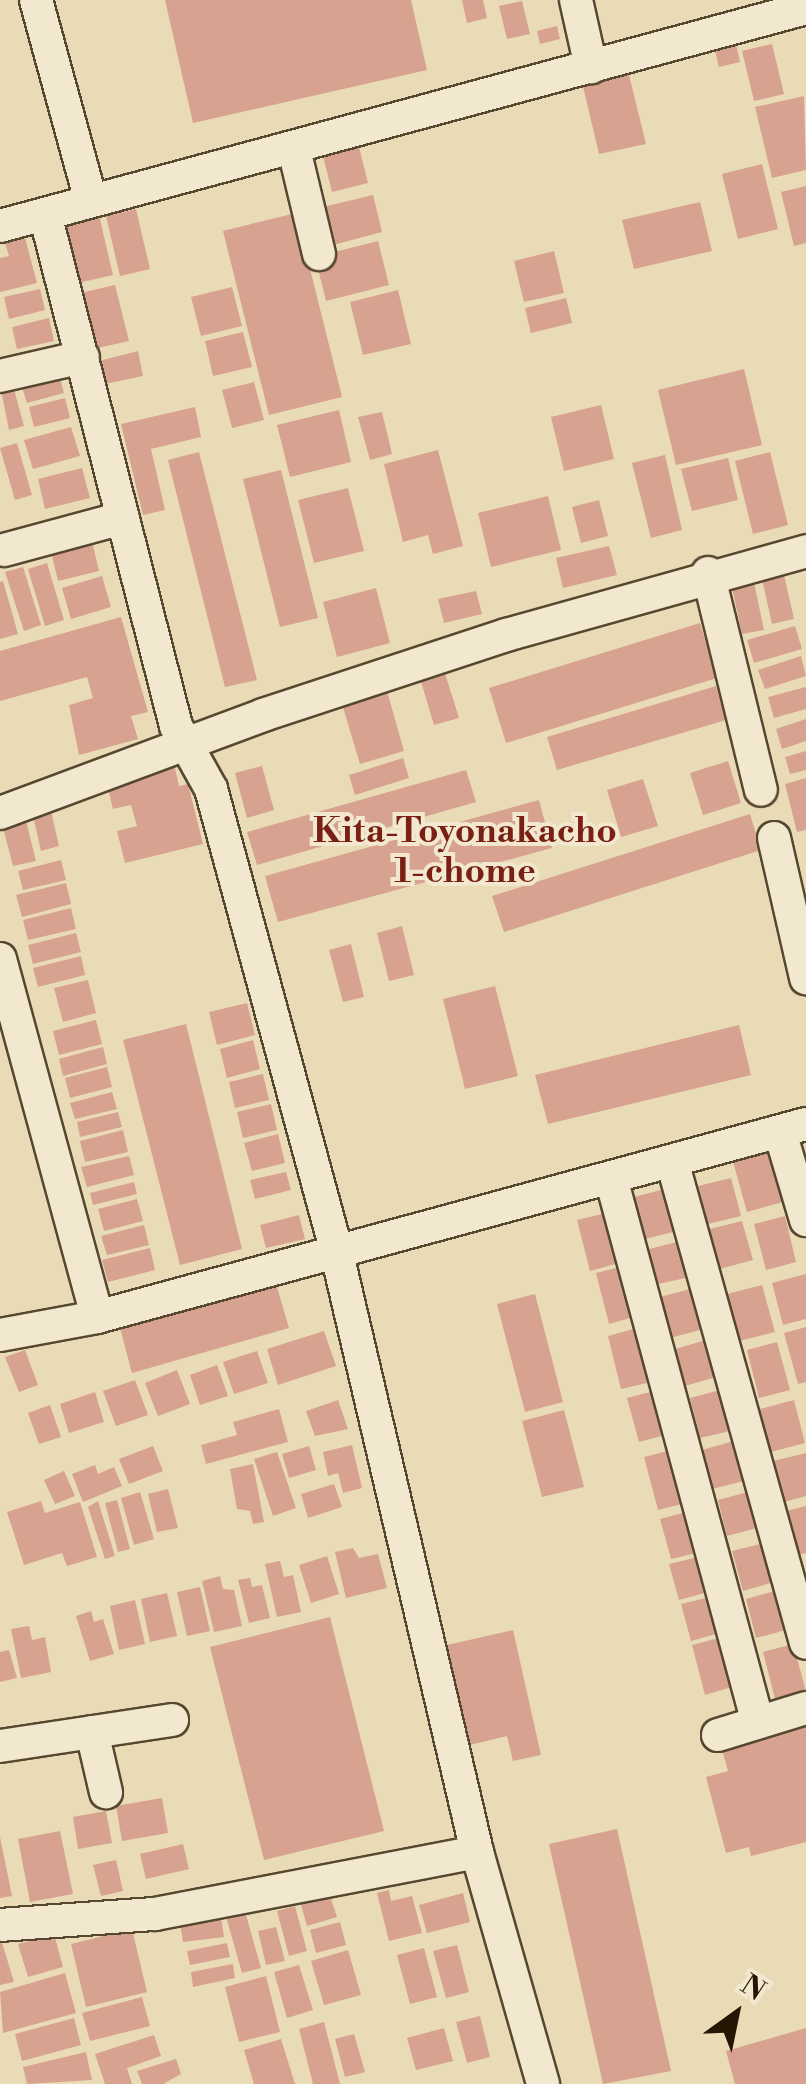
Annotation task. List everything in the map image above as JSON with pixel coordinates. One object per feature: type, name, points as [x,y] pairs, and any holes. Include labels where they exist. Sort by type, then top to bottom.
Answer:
[{"type":"street","points":[[36,0],[91,201]]},
{"type":"street","points":[[576,0],[591,67]]},
{"type":"street","points":[[0,226],[806,8]]},
{"type":"street","points":[[294,148],[319,254]]},
{"type":"street","points":[[45,214],[185,744],[211,790],[337,1254],[477,1852],[544,2084]]},
{"type":"street","points":[[0,376],[83,357]]},
{"type":"street","points":[[4,550],[124,518]]},
{"type":"street","points":[[0,814],[185,744],[708,573],[806,551]]},
{"type":"street","points":[[708,573],[761,790]]},
{"type":"street","points":[[774,838],[806,978]]},
{"type":"street","points":[[0,959],[97,1317]]},
{"type":"street","points":[[0,1335],[97,1317],[793,1128],[806,1220]]},
{"type":"street","points":[[672,1161],[806,1643]]},
{"type":"street","points":[[610,1178],[758,1723]]},
{"type":"street","points":[[718,1735],[806,1708]]},
{"type":"street","points":[[0,1746],[172,1720]]},
{"type":"street","points":[[92,1732],[106,1792]]},
{"type":"street","points":[[0,1925],[155,1914],[477,1852]]},
{"type":"building","points":[[165,0],[411,0],[427,70],[193,123]]},
{"type":"building","points":[[462,0],[483,0],[487,18],[467,23]]},
{"type":"building","points":[[522,1],[530,34],[507,39],[499,6]]},
{"type":"building","points":[[557,26],[560,39],[540,44],[537,31]]},
{"type":"building","points":[[735,40],[740,62],[719,67],[714,46]]},
{"type":"building","points":[[772,44],[784,94],[754,101],[742,51]]},
{"type":"building","points":[[628,71],[646,144],[599,154],[582,82]]},
{"type":"building","points":[[804,96],[806,170],[772,178],[755,107]]},
{"type":"building","points":[[359,147],[368,183],[332,192],[323,156]]},
{"type":"building","points":[[762,164],[778,229],[738,239],[722,174]]},
{"type":"building","points":[[806,186],[806,243],[794,246],[781,192]]},
{"type":"building","points":[[373,195],[382,232],[333,245],[323,207]]},
{"type":"building","points":[[700,202],[712,251],[634,269],[622,220]]},
{"type":"building","points":[[136,209],[150,269],[120,276],[106,216]]},
{"type":"building","points":[[296,213],[342,397],[269,415],[223,231]]},
{"type":"building","points":[[99,215],[113,275],[78,283],[64,223]]},
{"type":"building","points":[[24,234],[37,283],[0,292],[0,258],[9,256],[4,240]]},
{"type":"building","points":[[378,241],[389,285],[326,301],[315,257]]},
{"type":"building","points":[[554,251],[564,293],[524,302],[514,261]]},
{"type":"building","points":[[115,285],[129,341],[93,349],[80,293]]},
{"type":"building","points":[[232,287],[242,326],[201,336],[191,297]]},
{"type":"building","points":[[40,289],[45,310],[9,319],[4,297]]},
{"type":"building","points":[[398,290],[411,344],[363,355],[350,302]]},
{"type":"building","points":[[566,298],[572,323],[531,333],[525,308]]},
{"type":"building","points":[[49,318],[54,341],[17,349],[12,327]]},
{"type":"building","points":[[243,332],[252,367],[213,376],[205,341]]},
{"type":"building","points":[[138,351],[143,376],[105,384],[99,361]]},
{"type":"building","points":[[744,369],[762,445],[676,465],[658,390]]},
{"type":"building","points":[[58,371],[64,393],[27,403],[20,381]]},
{"type":"building","points":[[12,382],[24,426],[9,430],[0,385]]},
{"type":"building","points":[[254,382],[264,420],[232,428],[222,390]]},
{"type":"building","points":[[65,398],[70,418],[34,427],[29,407]]},
{"type":"building","points":[[601,405],[614,459],[564,471],[551,417]]},
{"type":"building","points":[[195,407],[201,437],[151,449],[165,510],[143,515],[121,424]]},
{"type":"building","points":[[339,410],[351,462],[290,477],[277,425]]},
{"type":"building","points":[[382,412],[392,454],[370,460],[358,417]]},
{"type":"building","points":[[71,427],[80,456],[33,469],[24,440]]},
{"type":"building","points":[[17,443],[32,495],[15,500],[0,448]]},
{"type":"building","points":[[438,450],[463,546],[433,554],[428,535],[403,542],[384,464]]},
{"type":"building","points":[[199,452],[257,680],[225,687],[168,460]]},
{"type":"building","points":[[770,452],[788,525],[753,534],[735,461]]},
{"type":"building","points":[[665,455],[682,530],[651,538],[632,463]]},
{"type":"building","points":[[728,458],[738,500],[692,511],[681,469]]},
{"type":"building","points":[[82,468],[90,498],[45,509],[38,479]]},
{"type":"building","points":[[281,470],[318,618],[280,627],[243,479]]},
{"type":"building","points":[[348,488],[364,551],[314,563],[298,500]]},
{"type":"building","points":[[548,496],[561,550],[491,567],[478,513]]},
{"type":"building","points":[[599,500],[608,536],[581,543],[572,507]]},
{"type":"building","points":[[91,537],[99,571],[58,581],[50,548]]},
{"type":"building","points":[[609,546],[617,575],[563,588],[556,558]]},
{"type":"building","points":[[47,563],[64,620],[45,626],[28,569]]},
{"type":"building","points":[[23,567],[41,625],[24,631],[5,572]]},
{"type":"building","points":[[752,573],[764,630],[742,634],[730,578]]},
{"type":"building","points":[[784,575],[794,619],[772,624],[762,579]]},
{"type":"building","points":[[102,576],[111,607],[71,619],[62,588]]},
{"type":"building","points":[[3,581],[18,634],[0,639],[0,582]]},
{"type":"building","points":[[376,588],[390,643],[337,657],[323,602]]},
{"type":"building","points":[[476,591],[482,614],[444,623],[438,599]]},
{"type":"building","points":[[121,617],[148,712],[131,716],[138,739],[79,755],[69,705],[93,698],[87,677],[0,701],[0,651]]},
{"type":"building","points":[[700,623],[717,678],[506,743],[489,688]]},
{"type":"building","points":[[795,626],[802,649],[754,663],[747,640]]},
{"type":"building","points":[[801,656],[806,676],[765,689],[758,670]]},
{"type":"building","points":[[443,667],[459,718],[434,725],[419,675]]},
{"type":"building","points":[[716,686],[726,720],[557,770],[547,737]]},
{"type":"building","points":[[806,687],[806,709],[774,718],[768,697]]},
{"type":"building","points":[[387,691],[404,751],[360,764],[342,704]]},
{"type":"building","points":[[806,719],[806,741],[782,749],[776,729]]},
{"type":"building","points":[[806,751],[806,770],[790,774],[785,757]]},
{"type":"building","points":[[403,758],[409,778],[355,795],[349,775]]},
{"type":"building","points":[[728,761],[741,803],[703,815],[690,773]]},
{"type":"building","points":[[174,764],[179,786],[188,784],[203,844],[125,863],[117,831],[137,826],[131,805],[113,809],[106,781]]},
{"type":"building","points":[[262,766],[274,810],[247,818],[235,773]]},
{"type":"building","points":[[466,770],[476,802],[257,865],[247,832]]},
{"type":"building","points":[[806,778],[806,830],[797,832],[785,784]]},
{"type":"building","points":[[643,779],[658,826],[621,837],[607,790]]},
{"type":"building","points":[[539,800],[552,848],[278,922],[265,876]]},
{"type":"building","points":[[51,811],[59,846],[41,851],[33,816]]},
{"type":"building","points":[[750,814],[761,850],[504,932],[492,896]]},
{"type":"building","points":[[25,817],[36,861],[13,866],[2,824]]},
{"type":"building","points":[[61,860],[66,880],[23,890],[18,871]]},
{"type":"building","points":[[66,883],[71,904],[22,917],[16,895]]},
{"type":"building","points":[[71,908],[76,929],[28,940],[23,920]]},
{"type":"building","points":[[402,926],[414,975],[389,981],[377,933]]},
{"type":"building","points":[[76,933],[81,952],[33,964],[28,945]]},
{"type":"building","points":[[351,944],[364,997],[343,1002],[329,950]]},
{"type":"building","points":[[81,956],[85,975],[38,987],[33,968]]},
{"type":"building","points":[[88,980],[96,1013],[63,1022],[54,988]]},
{"type":"building","points":[[495,986],[518,1076],[465,1089],[443,999]]},
{"type":"building","points":[[247,1003],[255,1035],[217,1045],[209,1012]]},
{"type":"building","points":[[96,1020],[102,1044],[59,1055],[53,1031]]},
{"type":"building","points":[[186,1024],[242,1249],[180,1265],[123,1040]]},
{"type":"building","points":[[739,1025],[751,1075],[548,1124],[535,1075]]},
{"type":"building","points":[[253,1040],[260,1069],[227,1078],[220,1049]]},
{"type":"building","points":[[103,1047],[107,1064],[63,1076],[59,1059]]},
{"type":"building","points":[[107,1067],[112,1087],[70,1098],[65,1078]]},
{"type":"building","points":[[263,1074],[269,1100],[235,1108],[229,1082]]},
{"type":"building","points":[[112,1092],[117,1109],[75,1119],[70,1103]]},
{"type":"building","points":[[271,1104],[277,1130],[243,1138],[237,1112]]},
{"type":"building","points":[[118,1112],[122,1127],[80,1137],[77,1122]]},
{"type":"building","points":[[123,1130],[128,1152],[85,1162],[80,1141]]},
{"type":"building","points":[[278,1134],[285,1163],[252,1171],[244,1143]]},
{"type":"building","points":[[769,1148],[783,1202],[747,1212],[732,1158]]},
{"type":"building","points":[[129,1156],[134,1175],[87,1187],[81,1167]]},
{"type":"building","points":[[286,1172],[291,1190],[255,1199],[250,1180]]},
{"type":"building","points":[[731,1178],[741,1216],[708,1224],[698,1186]]},
{"type":"building","points":[[134,1182],[137,1194],[93,1205],[90,1193]]},
{"type":"building","points":[[665,1189],[677,1231],[641,1240],[630,1198]]},
{"type":"building","points":[[137,1199],[143,1221],[104,1231],[98,1209]]},
{"type":"building","points":[[606,1213],[619,1263],[590,1271],[577,1220]]},
{"type":"building","points":[[299,1215],[305,1239],[266,1248],[260,1225]]},
{"type":"building","points":[[785,1216],[796,1262],[766,1270],[754,1224]]},
{"type":"building","points":[[742,1221],[753,1260],[716,1270],[706,1230]]},
{"type":"building","points":[[144,1225],[149,1245],[107,1255],[101,1236]]},
{"type":"building","points":[[677,1242],[686,1278],[658,1284],[649,1249]]},
{"type":"building","points":[[150,1248],[155,1270],[108,1282],[102,1260]]},
{"type":"building","points":[[620,1267],[634,1317],[609,1324],[596,1273]]},
{"type":"building","points":[[806,1274],[806,1319],[783,1325],[772,1283]]},
{"type":"building","points":[[762,1285],[775,1332],[739,1341],[727,1294]]},
{"type":"building","points":[[277,1287],[289,1328],[132,1373],[120,1328]]},
{"type":"building","points":[[690,1289],[700,1330],[670,1338],[660,1297]]},
{"type":"building","points":[[535,1294],[563,1402],[525,1412],[497,1304]]},
{"type":"building","points":[[806,1327],[806,1382],[798,1384],[784,1333]]},
{"type":"building","points":[[637,1328],[651,1382],[621,1389],[608,1336]]},
{"type":"building","points":[[324,1331],[336,1366],[278,1385],[267,1349]]},
{"type":"building","points":[[706,1340],[716,1377],[685,1386],[675,1349]]},
{"type":"building","points":[[777,1342],[790,1390],[759,1398],[747,1350]]},
{"type":"building","points":[[25,1350],[38,1385],[19,1392],[5,1357]]},
{"type":"building","points":[[257,1351],[268,1383],[234,1394],[223,1362]]},
{"type":"building","points":[[217,1365],[228,1396],[200,1405],[190,1375]]},
{"type":"building","points":[[177,1370],[190,1404],[158,1416],[145,1383]]},
{"type":"building","points":[[135,1380],[148,1415],[116,1426],[103,1391]]},
{"type":"building","points":[[720,1390],[730,1431],[700,1438],[690,1398]]},
{"type":"building","points":[[654,1391],[665,1435],[639,1442],[627,1398]]},
{"type":"building","points":[[95,1392],[104,1422],[69,1433],[60,1404]]},
{"type":"building","points":[[338,1400],[348,1429],[315,1436],[306,1411]]},
{"type":"building","points":[[794,1400],[805,1443],[771,1452],[760,1409]]},
{"type":"building","points":[[50,1405],[61,1437],[39,1444],[28,1413]]},
{"type":"building","points":[[279,1409],[288,1442],[206,1464],[201,1445],[237,1435],[233,1422]]},
{"type":"building","points":[[564,1410],[584,1487],[542,1497],[522,1421]]},
{"type":"building","points":[[734,1441],[744,1481],[712,1489],[702,1450]]},
{"type":"building","points":[[352,1445],[362,1488],[343,1493],[338,1473],[328,1476],[323,1452]]},
{"type":"building","points":[[153,1446],[163,1471],[129,1484],[119,1459]]},
{"type":"building","points":[[309,1446],[316,1470],[289,1478],[282,1454]]},
{"type":"building","points":[[672,1450],[686,1503],[658,1510],[644,1457]]},
{"type":"building","points":[[277,1452],[296,1508],[273,1516],[254,1459]]},
{"type":"building","points":[[806,1453],[806,1496],[784,1502],[773,1461]]},
{"type":"building","points":[[253,1464],[264,1522],[253,1524],[250,1511],[237,1509],[230,1469]]},
{"type":"building","points":[[95,1465],[98,1474],[114,1467],[122,1486],[83,1502],[72,1474]]},
{"type":"building","points":[[64,1471],[75,1496],[55,1504],[44,1480]]},
{"type":"building","points":[[334,1484],[342,1507],[308,1518],[301,1494]]},
{"type":"building","points":[[168,1489],[178,1528],[157,1532],[148,1494]]},
{"type":"building","points":[[140,1492],[154,1539],[134,1545],[121,1498]]},
{"type":"building","points":[[748,1492],[757,1528],[727,1536],[718,1500]]},
{"type":"building","points":[[117,1500],[130,1549],[118,1552],[105,1503]]},
{"type":"building","points":[[41,1501],[45,1513],[80,1502],[97,1557],[67,1566],[62,1553],[24,1565],[7,1512]]},
{"type":"building","points":[[98,1501],[115,1556],[105,1559],[88,1507]]},
{"type":"building","points":[[806,1506],[806,1553],[793,1556],[782,1512]]},
{"type":"building","points":[[690,1511],[701,1552],[671,1559],[660,1519]]},
{"type":"building","points":[[764,1543],[774,1582],[743,1591],[732,1551]]},
{"type":"building","points":[[353,1548],[359,1558],[378,1554],[387,1588],[346,1598],[335,1552]]},
{"type":"building","points":[[327,1556],[339,1594],[311,1603],[299,1565]]},
{"type":"building","points":[[702,1556],[712,1591],[679,1600],[669,1564]]},
{"type":"building","points":[[280,1561],[284,1577],[293,1575],[301,1612],[277,1617],[265,1564]]},
{"type":"building","points":[[220,1576],[223,1589],[234,1590],[242,1626],[214,1632],[202,1581]]},
{"type":"building","points":[[250,1578],[252,1587],[262,1585],[270,1618],[249,1623],[238,1580]]},
{"type":"building","points":[[200,1587],[210,1631],[187,1636],[177,1592]]},
{"type":"building","points":[[775,1591],[786,1630],[756,1638],[746,1599]]},
{"type":"building","points":[[167,1593],[177,1636],[150,1642],[141,1599]]},
{"type":"building","points":[[714,1596],[723,1632],[691,1641],[681,1604]]},
{"type":"building","points":[[135,1600],[145,1644],[119,1650],[110,1606]]},
{"type":"building","points":[[91,1611],[94,1622],[103,1619],[114,1654],[90,1661],[76,1616]]},
{"type":"building","points":[[330,1617],[384,1831],[264,1860],[210,1647]]},
{"type":"building","points":[[29,1626],[32,1640],[45,1637],[51,1672],[21,1678],[11,1629]]},
{"type":"building","points":[[513,1630],[541,1755],[513,1761],[507,1736],[470,1745],[447,1645]]},
{"type":"building","points":[[722,1637],[735,1686],[705,1695],[692,1645]]},
{"type":"building","points":[[793,1644],[806,1691],[775,1699],[763,1652]]},
{"type":"building","points":[[9,1650],[17,1678],[0,1682],[0,1652]]},
{"type":"building","points":[[806,1724],[806,1842],[751,1856],[749,1847],[726,1853],[706,1777],[728,1771],[721,1746]]},
{"type":"building","points":[[162,1798],[168,1833],[122,1841],[116,1806]]},
{"type":"building","points":[[106,1811],[112,1843],[78,1849],[73,1817]]},
{"type":"building","points":[[617,1829],[671,2071],[603,2084],[549,1844]]},
{"type":"building","points":[[60,1831],[73,1894],[30,1902],[18,1839]]},
{"type":"building","points":[[0,1837],[12,1896],[0,1898]]},
{"type":"building","points":[[183,1844],[189,1869],[146,1879],[140,1854]]},
{"type":"building","points":[[116,1860],[123,1891],[101,1896],[93,1865]]},
{"type":"building","points":[[389,1890],[391,1901],[412,1896],[422,1933],[389,1941],[377,1893]]},
{"type":"building","points":[[329,1893],[337,1917],[307,1926],[300,1901]]},
{"type":"building","points":[[463,1893],[470,1922],[427,1933],[419,1905]]},
{"type":"building","points":[[295,1906],[307,1951],[289,1956],[277,1911]]},
{"type":"building","points":[[244,1908],[261,1968],[242,1973],[225,1913]]},
{"type":"building","points":[[221,1917],[224,1937],[183,1942],[180,1923]]},
{"type":"building","points":[[340,1922],[346,1945],[316,1953],[310,1930]]},
{"type":"building","points":[[276,1927],[285,1961],[266,1965],[258,1931]]},
{"type":"building","points":[[132,1929],[147,1992],[86,2007],[71,1944]]},
{"type":"building","points":[[54,1934],[63,1967],[28,1977],[18,1944]]},
{"type":"building","points":[[0,1936],[14,1982],[0,1985]]},
{"type":"building","points":[[227,1943],[230,1957],[190,1965],[187,1951]]},
{"type":"building","points":[[457,1945],[469,1992],[446,1998],[433,1951]]},
{"type":"building","points":[[424,1948],[437,1997],[410,2004],[397,1955]]},
{"type":"building","points":[[348,1950],[361,1995],[324,2005],[311,1961]]},
{"type":"building","points":[[233,1964],[235,1978],[193,1987],[191,1972]]},
{"type":"building","points":[[299,1965],[313,2010],[287,2018],[274,1972]]},
{"type":"building","points":[[65,1973],[76,2013],[3,2033],[0,1992]]},
{"type":"building","points":[[266,1976],[280,2032],[239,2042],[225,1987]]},
{"type":"building","points":[[142,1997],[150,2026],[90,2041],[82,2013]]},
{"type":"building","points":[[480,2016],[490,2057],[467,2063],[456,2022]]},
{"type":"building","points":[[74,2018],[81,2045],[22,2061],[15,2034]]},
{"type":"building","points":[[324,2022],[340,2084],[313,2084],[299,2029]]},
{"type":"building","points":[[444,2028],[453,2061],[416,2070],[407,2038]]},
{"type":"building","points":[[806,2028],[806,2084],[735,2084],[726,2051]]},
{"type":"building","points":[[354,2034],[365,2072],[345,2077],[335,2039]]},
{"type":"building","points":[[154,2035],[161,2056],[127,2068],[132,2084],[105,2084],[95,2054]]},
{"type":"building","points":[[281,2039],[295,2084],[254,2084],[244,2050]]},
{"type":"building","points":[[86,2052],[92,2080],[27,2084],[23,2067]]},
{"type":"building","points":[[176,2059],[181,2074],[163,2084],[142,2084],[137,2071]]},
{"type":"district","name":"Kita-Toyonakacho 1-chome","points":[[465,852]]}]
